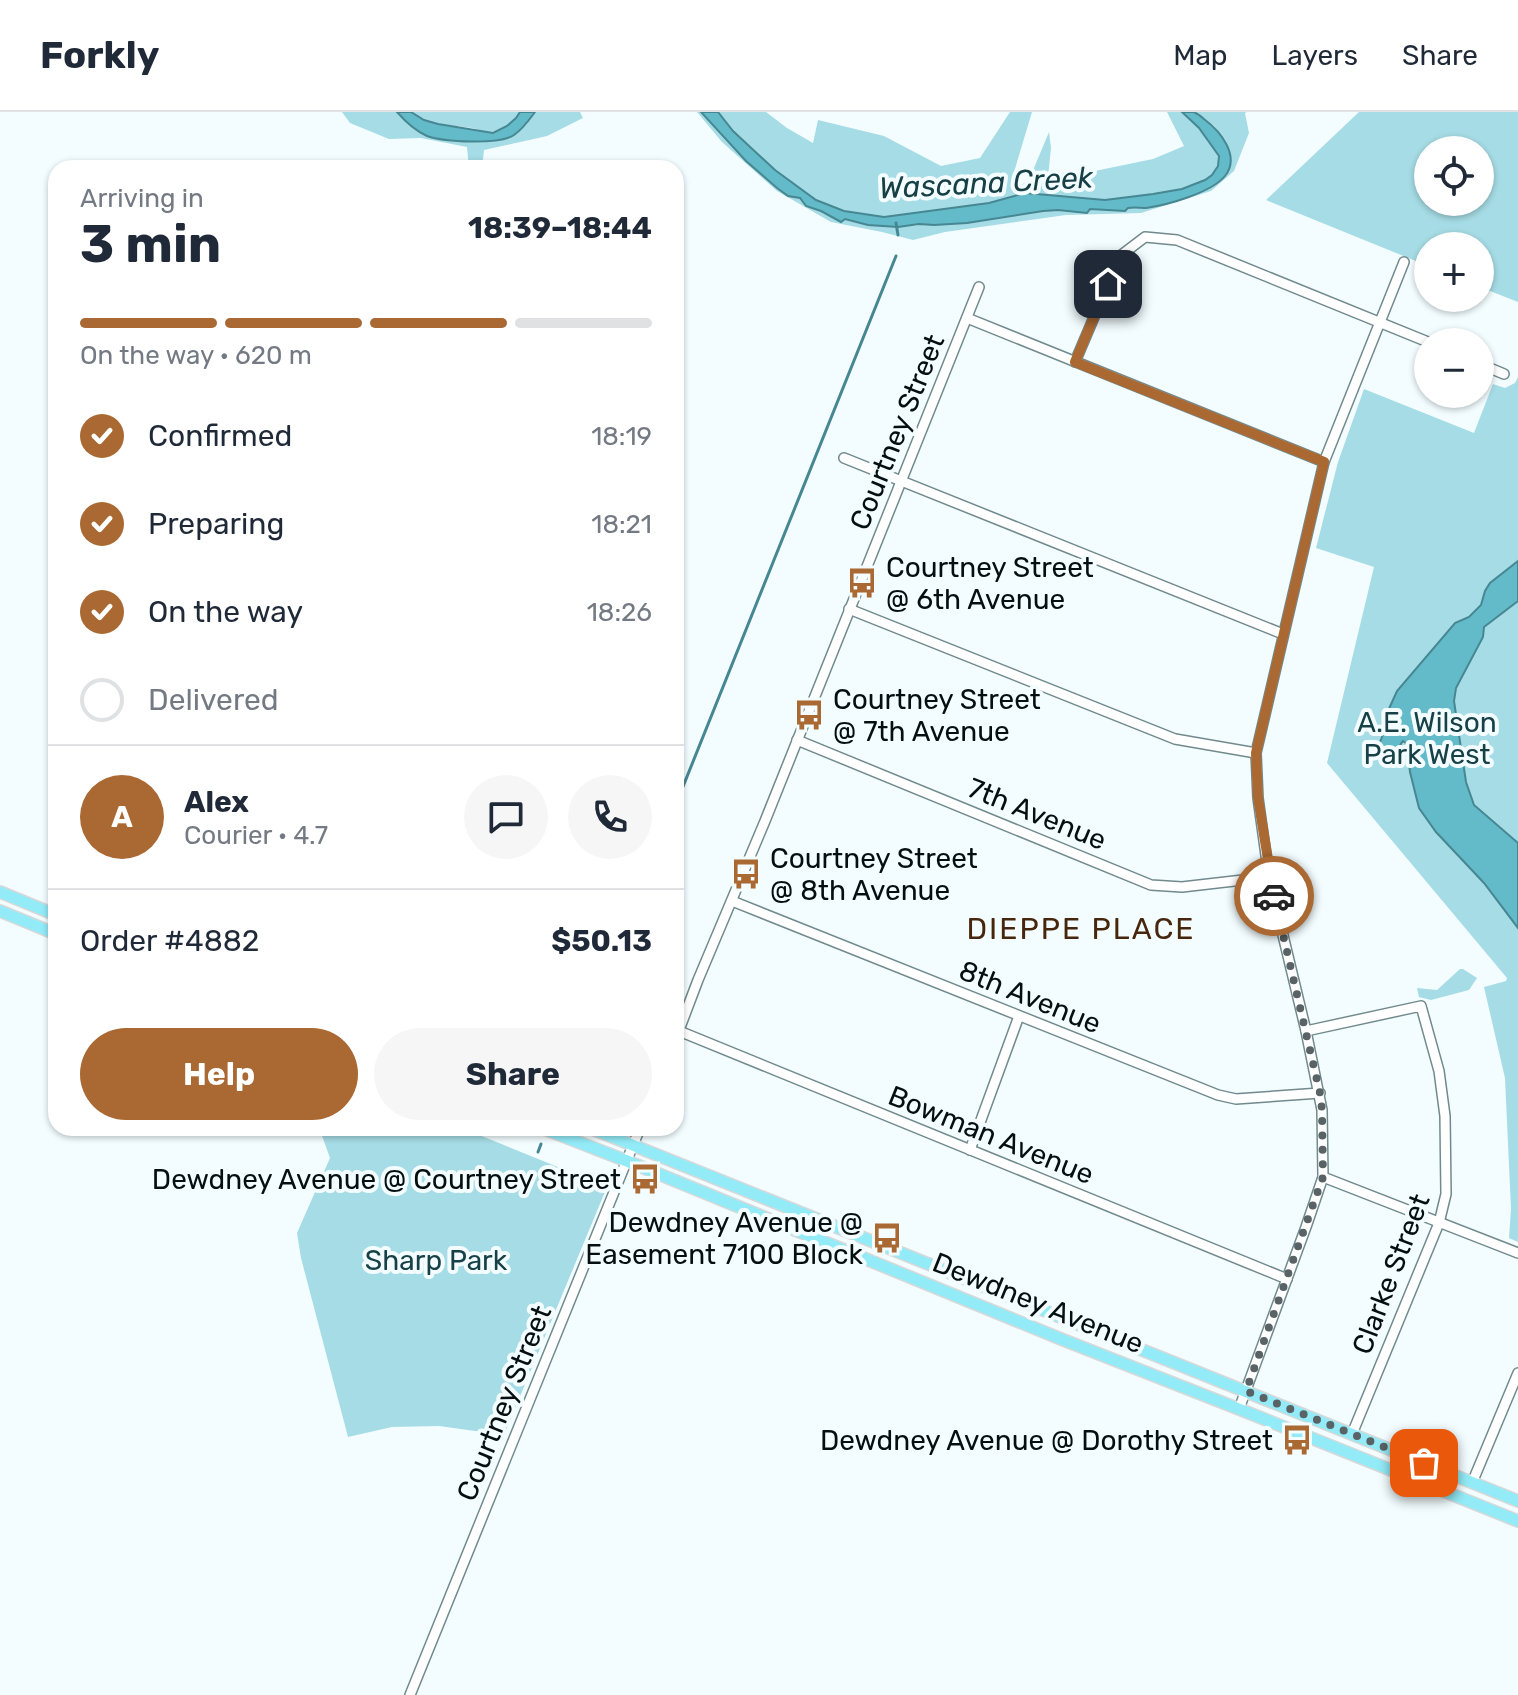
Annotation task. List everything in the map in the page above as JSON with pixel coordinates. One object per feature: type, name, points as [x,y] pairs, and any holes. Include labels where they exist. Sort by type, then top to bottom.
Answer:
[{"type":"main road","points":[[0,892],[48,912]]},
{"type":"main road","points":[[0,911],[48,931]]},
{"type":"main road","name":"Dewdney Avenue","points":[[563,1136],[1518,1521]]},
{"type":"main road","name":"Dewdney Avenue","points":[[610,1136],[1518,1501]]},
{"type":"street","points":[[1075,362],[1120,256],[1145,237],[1177,240],[1414,336]]},
{"type":"street","points":[[1239,1409],[1323,1177],[1320,1093],[1269,877],[1258,798],[1256,753],[1324,462],[1404,262]]},
{"type":"street","name":"Courtney Street","points":[[684,1020],[979,287]]},
{"type":"street","points":[[967,318],[1324,462]]},
{"type":"street","points":[[1494,370],[1504,374]]},
{"type":"street","points":[[844,458],[1283,634]]},
{"type":"street","points":[[849,609],[1175,739],[1256,753]]},
{"type":"street","name":"7th Avenue","points":[[797,740],[1151,885],[1182,887],[1269,877]]},
{"type":"street","name":"8th Avenue","points":[[732,901],[1218,1095],[1236,1099],[1320,1093]]},
{"type":"street","name":"Clarke Street","points":[[1306,1031],[1421,1006],[1439,1071],[1445,1116],[1446,1194],[1439,1223],[1352,1434]]},
{"type":"street","points":[[970,1150],[1019,1016]]},
{"type":"street","name":"Bowman Avenue","points":[[684,1037],[1287,1279]]},
{"type":"street","name":"Courtney Street","points":[[410,1695],[637,1136]]},
{"type":"street","points":[[1323,1177],[1518,1253]]},
{"type":"street","points":[[1472,1483],[1518,1373]]},
{"type":"green space","points":[[342,112],[397,112],[426,136],[480,142],[526,125],[535,112],[580,112],[583,118],[547,136],[484,150],[483,160],[468,160],[467,147],[421,138],[389,139],[350,123]]},
{"type":"green space","points":[[411,112],[520,112],[500,130],[490,132],[432,122]]},
{"type":"green space","points":[[697,112],[701,112],[746,161],[788,195],[800,198],[806,206],[850,220],[899,226],[934,225],[1043,211],[1087,213],[1090,209],[1142,209],[1187,197],[1213,186],[1229,149],[1214,126],[1196,112],[1247,112],[1249,133],[1234,171],[1211,191],[1141,213],[1066,215],[945,232],[913,240],[831,222],[777,191],[722,142]]},
{"type":"green space","points":[[718,112],[766,112],[813,143],[818,120],[884,136],[941,166],[980,158],[1010,112],[1032,112],[1011,182],[1018,187],[1029,180],[1049,132],[1048,177],[1153,159],[1184,146],[1167,112],[1182,112],[1199,128],[1219,156],[1218,166],[1212,175],[1182,189],[1105,200],[1025,193],[989,203],[884,217],[844,211],[816,200],[775,170],[733,131]]},
{"type":"green space","points":[[1359,112],[1518,112],[1518,302],[1494,293],[1494,232],[1414,232],[1414,260],[1266,200]]},
{"type":"green space","name":"A.E. Wilson Park West","points":[[1518,377],[1518,1242],[1509,1238],[1511,1209],[1505,1078],[1484,987],[1506,981],[1507,978],[1327,763],[1374,567],[1316,548],[1338,462],[1364,389],[1474,433],[1484,408],[1494,408],[1494,384],[1505,388],[1515,383]]},
{"type":"green space","points":[[1460,969],[1477,978],[1469,990],[1431,1000],[1419,997],[1417,988],[1437,990]]},
{"type":"green space","name":"Sharp Park","points":[[322,1136],[482,1136],[607,1187],[504,1435],[439,1426],[392,1427],[348,1437],[297,1233],[330,1158]]},
{"type":"shaded area","points":[[397,112],[411,112],[438,124],[493,133],[507,126],[520,112],[535,112],[514,135],[471,142],[427,136]]},
{"type":"shaded area","points":[[701,112],[718,112],[733,131],[775,170],[816,200],[844,211],[884,217],[989,203],[1025,193],[1105,200],[1182,189],[1212,175],[1218,166],[1219,156],[1199,128],[1182,112],[1194,112],[1210,124],[1222,137],[1231,160],[1225,176],[1210,188],[1146,208],[1128,208],[1125,211],[1090,209],[1087,213],[1043,211],[967,223],[898,227],[868,225],[845,219],[841,222],[806,206],[800,198],[788,196],[746,161]]},
{"type":"shaded area","points":[[1518,561],[1518,601],[1484,627],[1483,637],[1456,688],[1454,701],[1466,782],[1474,805],[1518,843],[1518,928],[1484,883],[1436,832],[1419,808],[1407,744],[1403,741],[1391,765],[1385,761],[1379,745],[1387,713],[1397,691],[1455,623],[1469,617],[1481,605],[1490,583]]},
{"type":"waterway","points":[[896,223],[898,235]]},
{"type":"waterway","points":[[684,784],[896,256]]},
{"type":"waterway","points":[[538,1152],[541,1144]]},
{"type":"way so far","points":[[1274,896],[1320,1093],[1323,1177],[1246,1391],[1424,1463]]},
{"type":"place","name":"Courtney Street @ 6th Avenue","points":[[862,583]]},
{"type":"place","name":"Courtney Street @ 7th Avenue","points":[[809,715]]},
{"type":"place","name":"Courtney Street @ 8th Avenue","points":[[746,874]]},
{"type":"place","name":"Dewdney Avenue @ Courtney Street","points":[[645,1179]]},
{"type":"place","name":"Dewdney Avenue @ Easement 7100 Block","points":[[887,1238]]},
{"type":"place","name":"Dewdney Avenue @ Dorothy Street","points":[[1297,1440]]},
{"type":"district","name":"DIEPPE PLACE","points":[[1081,929]]},
{"type":"route","points":[[1108,284],[1075,362],[1324,462],[1256,753],[1258,798],[1274,896]]},
{"type":"water label","name":"Wascana Creek","points":[[986,183]]}]
